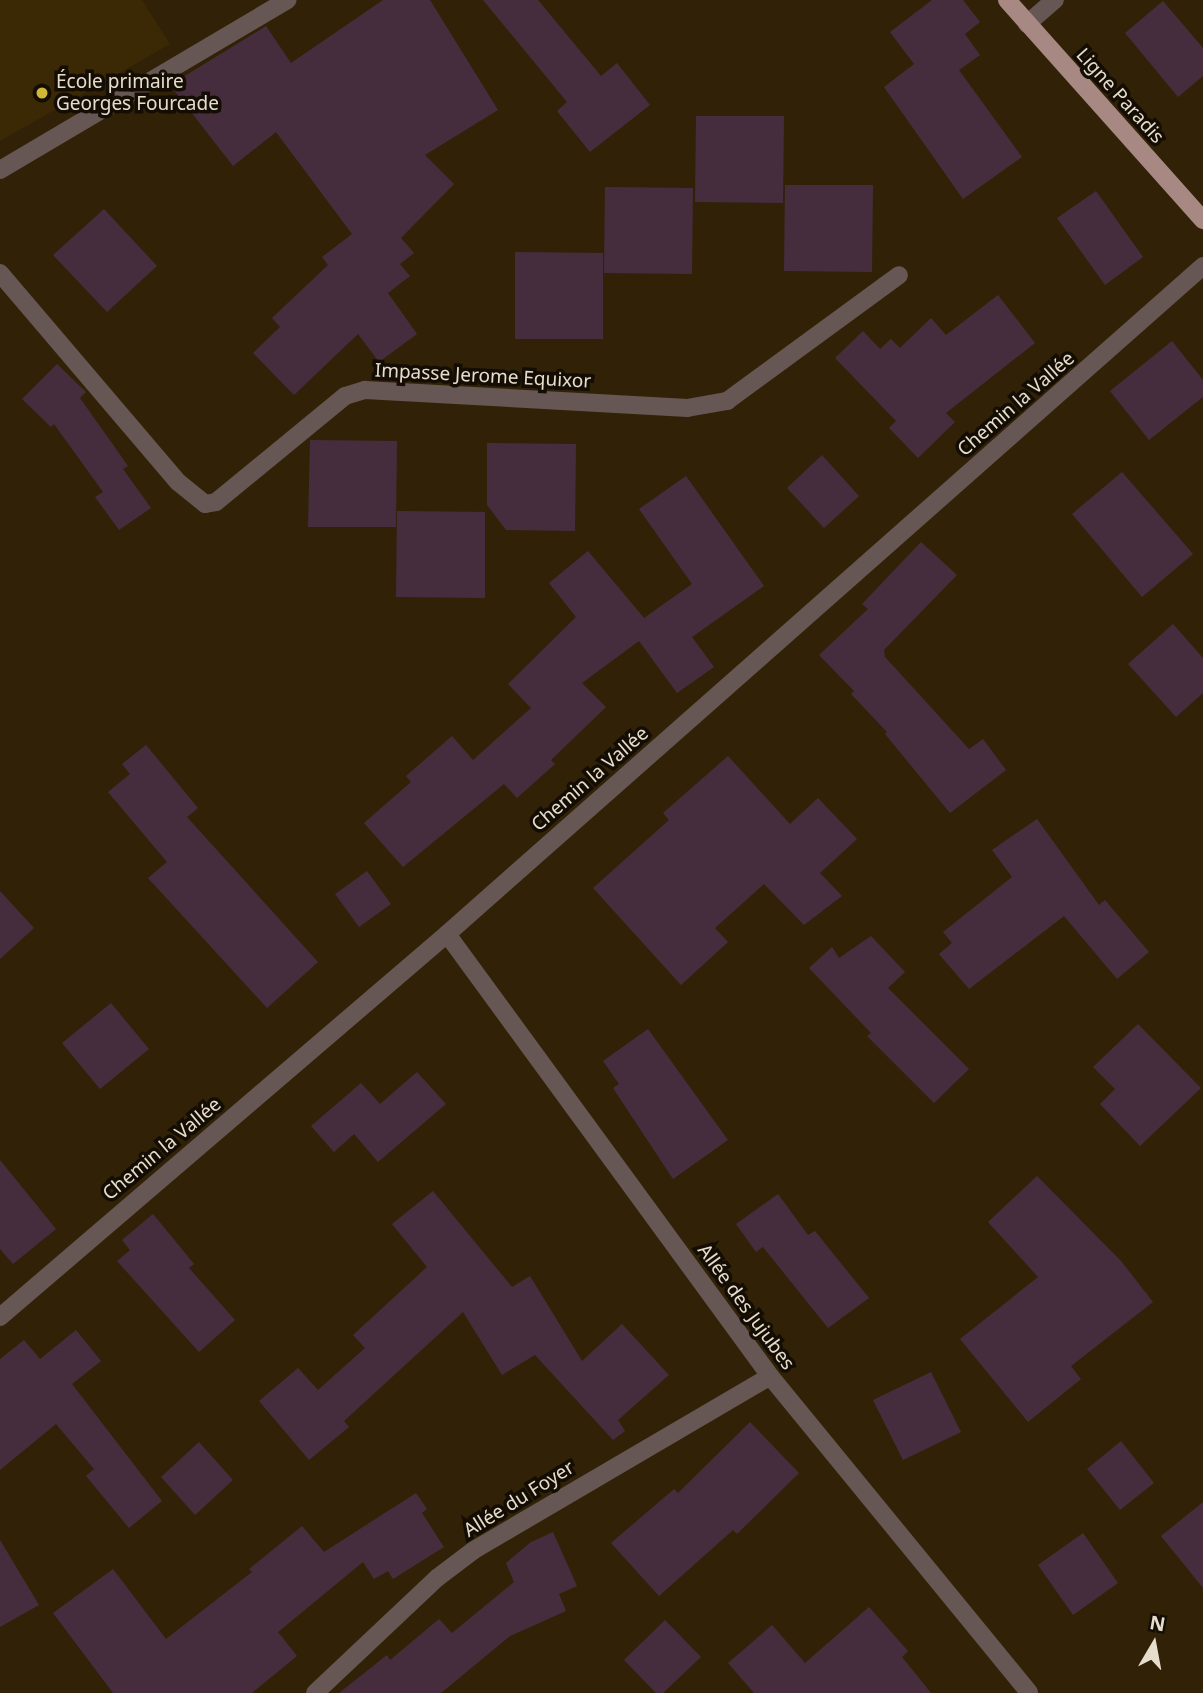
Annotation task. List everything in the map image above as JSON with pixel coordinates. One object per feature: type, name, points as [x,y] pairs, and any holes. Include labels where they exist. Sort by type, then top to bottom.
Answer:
[{"type":"main road","name":"Ligne Paradis","points":[[1007,0],[1203,220]]},
{"type":"street","points":[[0,170],[287,0]]},
{"type":"street","points":[[1027,24],[1055,0]]},
{"type":"street","name":"Chemin la Vallée","points":[[0,1317],[447,934],[1203,266]]},
{"type":"street","name":"Impasse Jerome Equixor","points":[[0,273],[178,482],[205,504],[216,502],[345,396],[365,390],[687,408],[727,401],[899,275]]},
{"type":"street","name":"Allée des Jujubes","points":[[447,934],[770,1376],[1029,1693]]},
{"type":"street","name":"Allée du Foyer","points":[[315,1693],[437,1578],[474,1550],[770,1376]]},
{"type":"shaded area","name":"École primaire Georges Fourcade","points":[[0,0],[142,0],[170,44],[0,141]]},
{"type":"building","points":[[383,0],[430,0],[498,110],[425,155],[454,184],[401,238],[414,253],[400,264],[410,276],[388,293],[417,334],[379,362],[358,334],[294,395],[253,353],[280,327],[272,318],[328,265],[322,257],[352,234],[276,132],[233,166],[170,85],[266,26],[291,63]]},
{"type":"building","points":[[483,0],[538,0],[601,76],[617,63],[650,105],[590,152],[557,111],[567,102]]},
{"type":"building","points":[[932,0],[963,0],[980,22],[965,34],[980,55],[959,70],[1022,157],[963,199],[884,87],[914,64],[890,32]]},
{"type":"building","points":[[1163,1],[1203,48],[1203,76],[1178,97],[1125,33]]},
{"type":"building","points":[[696,116],[784,116],[783,203],[695,202]]},
{"type":"building","points":[[785,185],[873,185],[872,272],[784,271]]},
{"type":"building","points":[[605,187],[693,188],[692,274],[604,273]]},
{"type":"building","points":[[1096,191],[1143,257],[1105,285],[1057,218]]},
{"type":"building","points":[[104,209],[157,266],[107,312],[53,255]]},
{"type":"building","points":[[515,252],[603,253],[603,339],[515,339]]},
{"type":"building","points":[[998,295],[1035,343],[946,413],[955,422],[918,458],[889,428],[896,421],[835,358],[863,331],[880,349],[891,339],[900,348],[931,318],[946,335]]},
{"type":"building","points":[[1172,341],[1203,380],[1203,397],[1149,440],[1110,391]]},
{"type":"building","points":[[57,364],[86,392],[80,398],[128,466],[123,469],[151,508],[119,530],[95,497],[103,492],[54,424],[51,427],[22,399]]},
{"type":"building","points":[[310,440],[397,441],[396,527],[308,527]]},
{"type":"building","points":[[487,443],[576,444],[575,531],[506,530],[487,505]]},
{"type":"building","points":[[822,455],[859,496],[824,528],[787,488]]},
{"type":"building","points":[[1122,472],[1193,554],[1142,597],[1072,514]]},
{"type":"building","points":[[686,476],[764,586],[692,637],[714,667],[677,693],[639,641],[582,683],[606,707],[551,760],[555,764],[517,798],[504,784],[403,867],[364,823],[411,782],[406,776],[452,736],[473,760],[531,708],[508,684],[576,617],[549,583],[588,551],[644,618],[692,584],[639,509]]},
{"type":"building","points":[[397,511],[485,512],[485,598],[396,597]]},
{"type":"building","points":[[921,542],[957,575],[884,650],[885,657],[969,749],[983,739],[1006,770],[950,813],[885,734],[887,732],[851,694],[854,691],[819,655],[868,609],[862,604]]},
{"type":"building","points":[[1173,624],[1203,658],[1203,693],[1176,717],[1128,664]]},
{"type":"building","points":[[146,745],[198,808],[187,817],[318,962],[267,1008],[148,878],[167,862],[108,792],[130,774],[122,764]]},
{"type":"building","points":[[728,756],[790,824],[818,798],[857,839],[820,873],[842,896],[804,925],[764,884],[715,928],[728,942],[681,985],[593,888],[669,820],[663,813]]},
{"type":"building","points":[[1037,819],[1099,905],[1105,900],[1149,952],[1117,979],[1064,916],[969,989],[939,954],[952,943],[943,932],[1012,877],[992,850]]},
{"type":"building","points":[[367,871],[391,904],[359,927],[335,894]]},
{"type":"building","points":[[0,891],[34,928],[0,959]]},
{"type":"building","points":[[871,936],[905,972],[888,988],[969,1069],[934,1103],[867,1036],[871,1033],[809,968],[832,947],[839,958]]},
{"type":"building","points":[[111,1003],[149,1049],[100,1089],[62,1043]]},
{"type":"building","points":[[1138,1024],[1201,1088],[1140,1146],[1100,1104],[1115,1089],[1093,1067]]},
{"type":"building","points":[[648,1029],[728,1140],[673,1179],[613,1088],[619,1084],[603,1061]]},
{"type":"building","points":[[417,1072],[446,1104],[378,1162],[354,1134],[334,1152],[311,1126],[361,1083],[380,1104]]},
{"type":"building","points":[[0,1160],[56,1229],[13,1264],[0,1249]]},
{"type":"building","points":[[1037,1176],[1121,1261],[1153,1302],[1071,1366],[1081,1379],[1028,1422],[960,1339],[1038,1277],[988,1222]]},
{"type":"building","points":[[433,1191],[512,1287],[530,1276],[582,1361],[622,1324],[669,1375],[618,1420],[625,1431],[613,1440],[535,1355],[502,1375],[463,1312],[344,1421],[349,1427],[309,1460],[259,1401],[298,1368],[318,1390],[365,1348],[353,1335],[427,1267],[392,1224]]},
{"type":"building","points":[[778,1194],[808,1235],[815,1231],[869,1298],[828,1328],[763,1247],[756,1252],[736,1224]]},
{"type":"building","points":[[153,1214],[194,1264],[189,1268],[235,1320],[199,1352],[117,1261],[130,1250],[122,1240]]},
{"type":"building","points":[[76,1330],[101,1361],[72,1384],[162,1501],[129,1528],[86,1476],[94,1469],[56,1424],[0,1470],[0,1359],[24,1340],[40,1359]]},
{"type":"building","points":[[931,1372],[961,1432],[903,1460],[873,1400]]},
{"type":"building","points":[[750,1422],[799,1473],[737,1534],[733,1530],[659,1596],[611,1543],[674,1489],[678,1493]]},
{"type":"building","points":[[1121,1441],[1154,1483],[1120,1510],[1087,1469]]},
{"type":"building","points":[[199,1442],[233,1480],[195,1515],[161,1477]]},
{"type":"building","points":[[416,1493],[427,1509],[422,1513],[444,1547],[393,1579],[388,1571],[374,1579],[363,1562],[278,1632],[297,1656],[252,1693],[113,1693],[53,1613],[113,1569],[166,1639],[252,1572],[249,1569],[302,1526],[324,1552]]},
{"type":"building","points":[[1203,1502],[1203,1588],[1161,1536]]},
{"type":"building","points":[[553,1532],[577,1586],[559,1594],[566,1611],[510,1636],[441,1693],[339,1693],[387,1655],[390,1660],[439,1619],[452,1633],[514,1582],[506,1563],[531,1542]]},
{"type":"building","points":[[1083,1533],[1118,1583],[1073,1615],[1038,1565]]},
{"type":"building","points":[[0,1540],[39,1605],[0,1627]]},
{"type":"building","points":[[869,1607],[908,1651],[902,1657],[931,1693],[754,1693],[728,1663],[772,1625],[805,1663]]},
{"type":"building","points":[[665,1620],[701,1657],[663,1693],[656,1693],[624,1660]]},
{"type":"place","name":"École primaire Georges Fourcade","points":[[42,93]]}]
